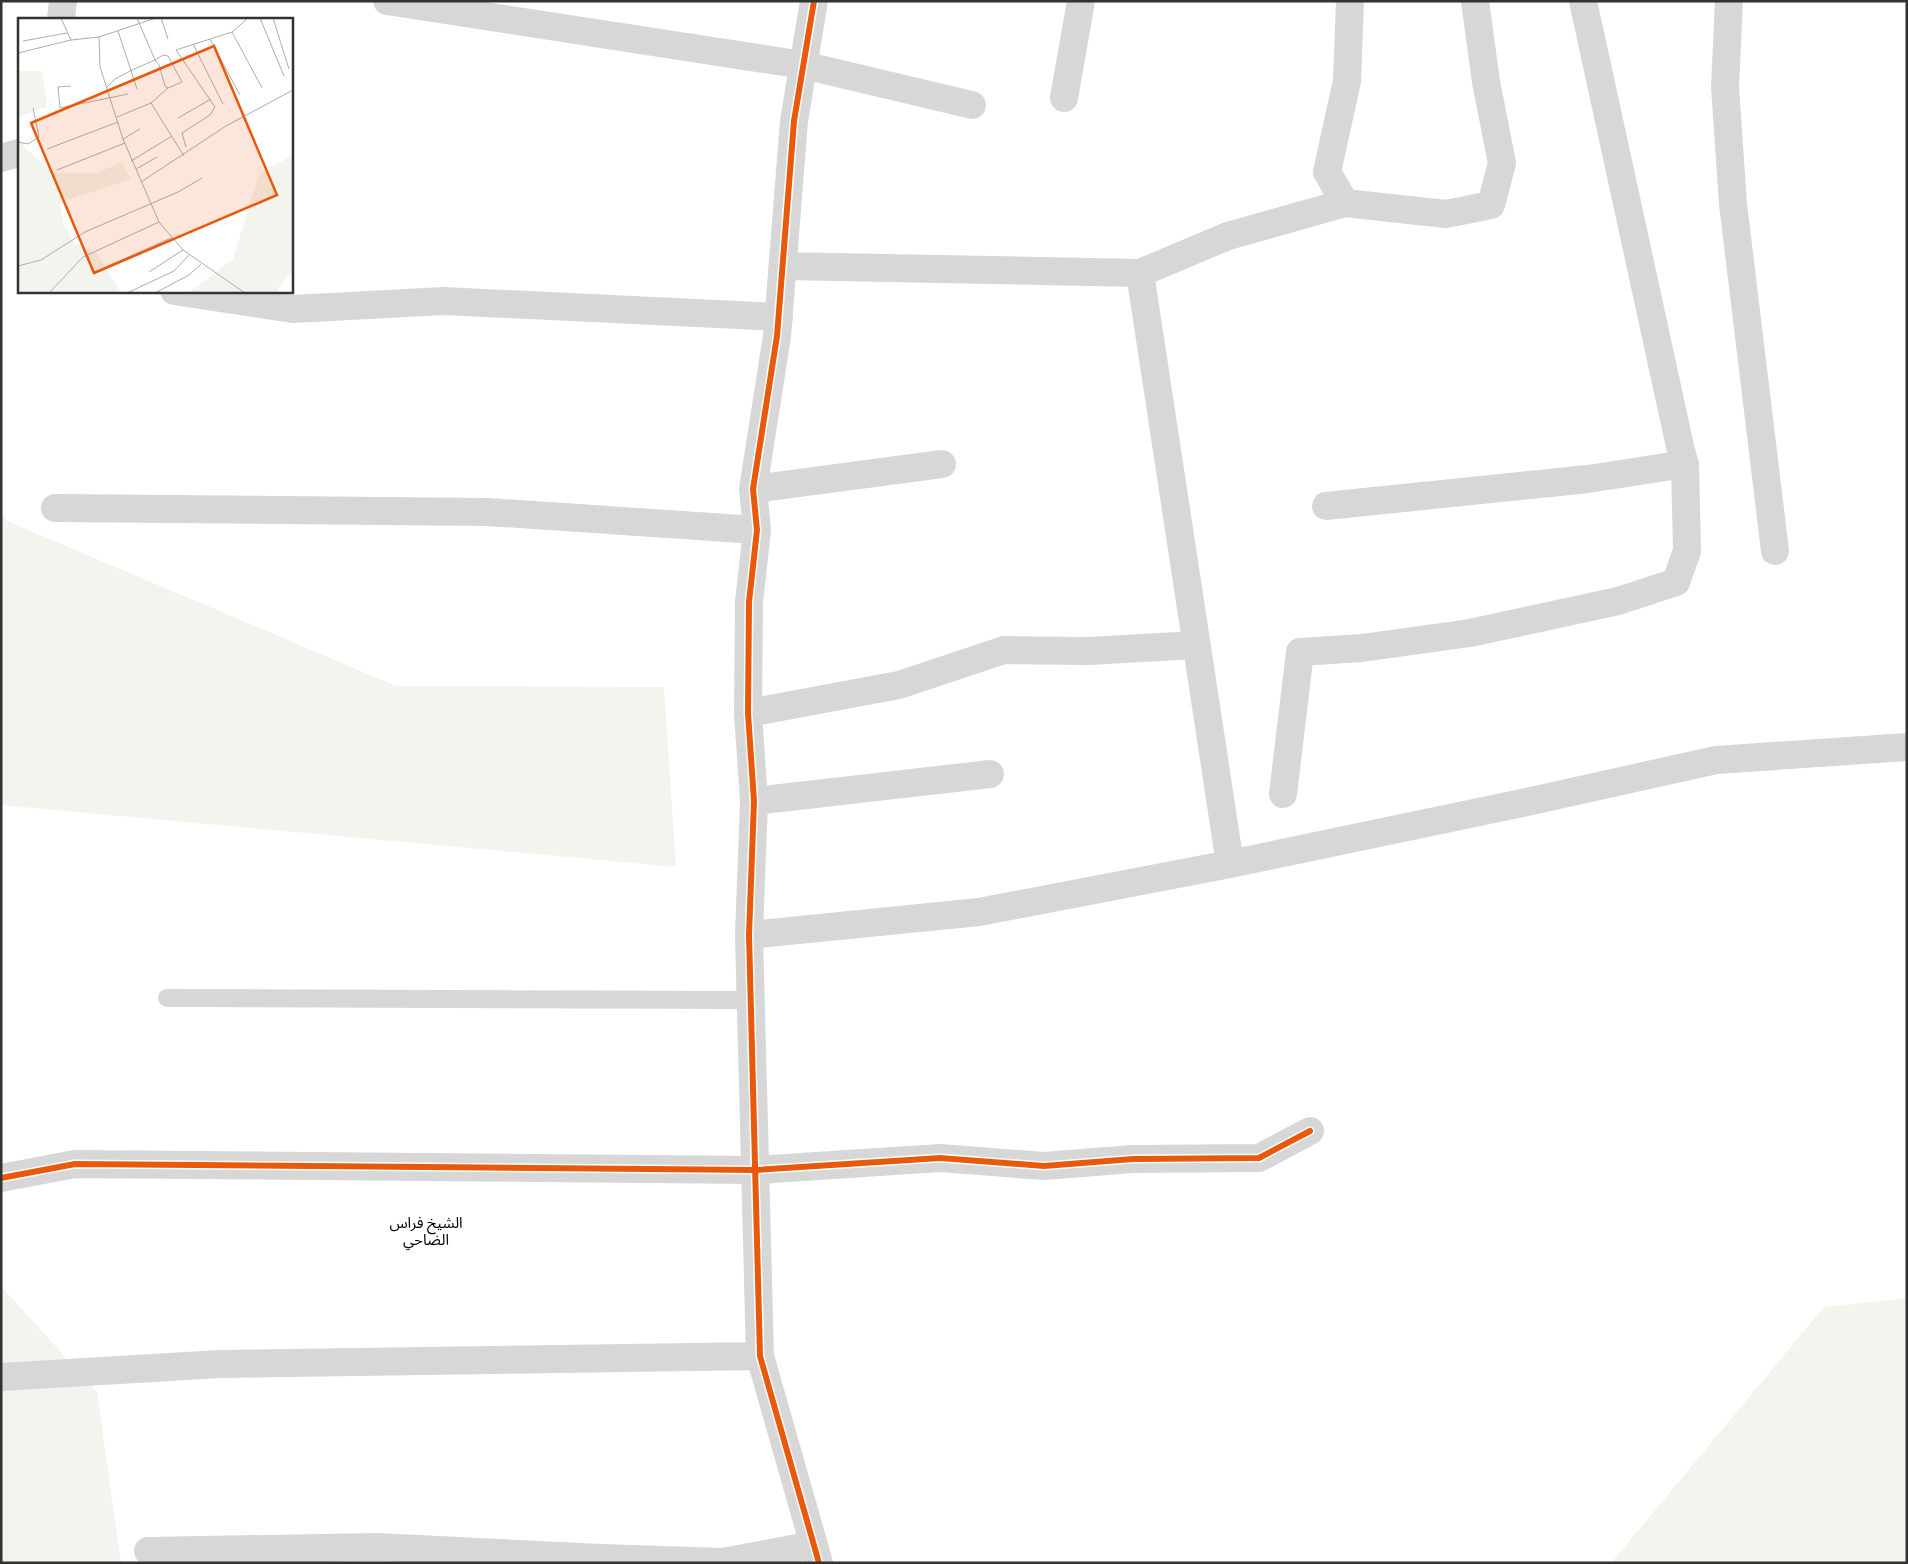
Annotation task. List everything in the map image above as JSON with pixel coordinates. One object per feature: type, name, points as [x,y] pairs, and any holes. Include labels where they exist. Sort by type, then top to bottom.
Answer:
[{"type":"street","points":[[61,18],[63,1]]},
{"type":"street","points":[[387,1],[803,65],[972,105]]},
{"type":"street","points":[[148,1551],[377,1546],[601,1558],[722,1562],[816,1554],[760,1356],[749,935],[754,801],[748,713],[750,602],[757,530],[753,489],[779,317],[794,121],[814,1]]},
{"type":"street","points":[[1064,98],[1081,1]]},
{"type":"street","points":[[1345,203],[1327,172],[1347,81],[1350,1]]},
{"type":"street","points":[[782,266],[1140,273],[1228,236],[1345,203],[1446,214],[1491,205],[1502,163],[1486,82],[1476,1]]},
{"type":"street","points":[[1283,794],[1300,652],[1362,648],[1470,633],[1618,601],[1676,582],[1687,551],[1685,464],[1583,1]]},
{"type":"street","points":[[1729,1],[1725,87],[1733,204],[1775,551]]},
{"type":"street","points":[[1,158],[18,153]]},
{"type":"street","points":[[1140,273],[1230,864]]},
{"type":"street","points":[[180,292],[293,310],[444,301],[779,317]]},
{"type":"street","points":[[753,489],[942,464]]},
{"type":"street","points":[[1326,506],[1588,479],[1685,464]]},
{"type":"street","points":[[55,508],[488,512],[757,530]]},
{"type":"street","points":[[748,713],[899,685],[1004,650],[1089,651],[1197,645]]},
{"type":"street","points":[[749,935],[979,912],[1230,864],[1513,805],[1716,760],[1907,747]]},
{"type":"street","points":[[754,801],[990,774]]},
{"type":"street","points":[[1,1178],[75,1164],[756,1170],[940,1158],[1044,1166],[1133,1159],[1259,1158],[1310,1132]]},
{"type":"street","points":[[1,1376],[220,1364],[760,1356]]},
{"type":"lane","points":[[167,998],[752,1000]]},
{"type":"shaded area","points":[[1,509],[7,521],[396,686],[664,687],[676,867],[1,805]]},
{"type":"shaded area","points":[[1,1286],[97,1392],[121,1563],[1,1563]]},
{"type":"shaded area","points":[[1907,1298],[1907,1563],[1611,1563],[1824,1307]]},
{"type":"cycle path","points":[[814,1],[794,121],[777,336],[753,489],[757,530],[749,602],[748,713],[754,801],[749,935],[760,1356],[819,1563]]},
{"type":"cycle path","points":[[1,1178],[75,1164],[756,1170],[940,1158],[1044,1166],[1133,1159],[1259,1158],[1310,1131]]},
{"type":"district","name":"الشيخ فراس الضاحي","points":[[426,1232]]}]
